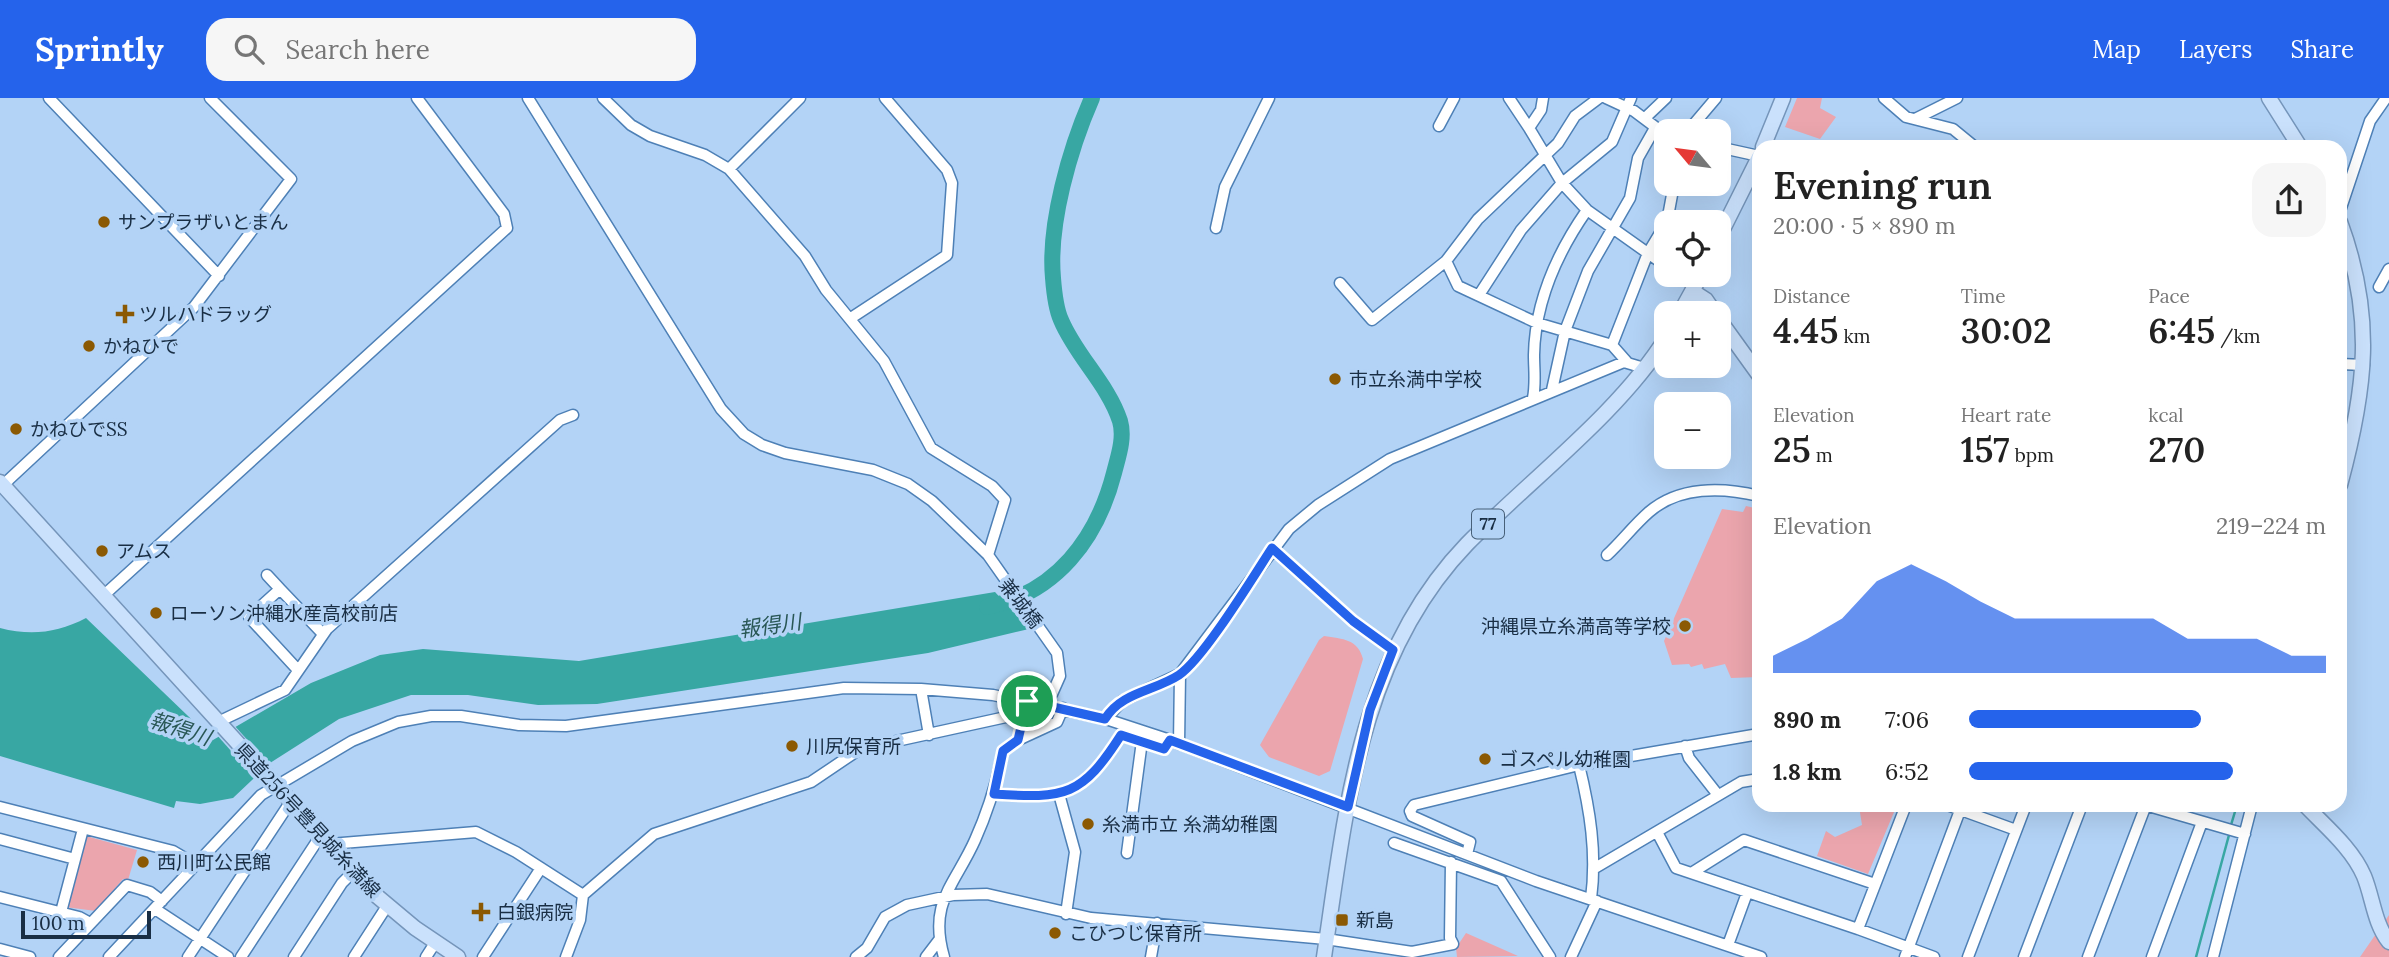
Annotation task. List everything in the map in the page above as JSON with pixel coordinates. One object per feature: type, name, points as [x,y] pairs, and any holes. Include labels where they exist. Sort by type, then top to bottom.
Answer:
[{"type":"main road","points":[[1766,140],[1783,98]]},
{"type":"main road","points":[[2269,98],[2296,140]]},
{"type":"main road","points":[[1731,213],[1752,171]]},
{"type":"main road","points":[[2347,246],[2361,295],[2364,365],[2361,394],[2347,455]]},
{"type":"main road","points":[[1731,336],[1752,364]]},
{"type":"main road","name":"77","points":[[1324,957],[1348,807],[1370,710],[1393,650],[1424,597],[1455,558],[1644,368],[1654,354]]},
{"type":"main road","name":"県道256号豊見城糸満線","points":[[1,484],[387,906],[458,957]]},
{"type":"main road","points":[[2311,812],[2359,867],[2378,925],[2389,942]]},
{"type":"street","points":[[49,98],[219,276]]},
{"type":"street","points":[[1,484],[194,307],[291,179],[210,98]]},
{"type":"street","points":[[103,596],[507,228],[503,214],[417,98]]},
{"type":"street","name":"兼城橋","points":[[528,98],[721,409],[744,434],[785,453],[873,470],[908,484],[932,501],[988,555],[997,572],[1045,634],[1061,663],[1060,677],[1052,694]]},
{"type":"street","points":[[603,98],[631,125],[650,136],[705,155],[729,169],[805,256],[826,290],[884,361],[931,448],[992,486],[1006,500],[988,555]]},
{"type":"street","points":[[729,169],[800,98]]},
{"type":"street","points":[[851,318],[942,260],[947,255],[950,241],[952,183],[947,170],[885,98]]},
{"type":"street","points":[[1216,228],[1225,187],[1269,98]]},
{"type":"street","points":[[1438,126],[1454,98]]},
{"type":"street","points":[[1509,98],[1562,183],[1587,210],[1654,257]]},
{"type":"street","points":[[1530,128],[1541,110],[1544,98]]},
{"type":"street","points":[[1340,283],[1372,320],[1446,261],[1478,219],[1558,143],[1575,116],[1599,98]]},
{"type":"street","points":[[1606,98],[1629,103],[1654,127]]},
{"type":"street","points":[[1645,118],[1667,98]]},
{"type":"street","points":[[1698,119],[1716,98]]},
{"type":"street","points":[[1884,98],[1906,117],[1953,129],[1966,140]]},
{"type":"street","points":[[1915,119],[1957,98]]},
{"type":"street","points":[[2347,190],[2370,121],[2386,98]]},
{"type":"street","points":[[1479,295],[1521,230],[1562,183],[1612,142],[1629,103]]},
{"type":"street","points":[[1552,390],[1564,331],[1588,271],[1630,198],[1638,158],[1654,130]]},
{"type":"street","points":[[1731,150],[1752,155]]},
{"type":"street","points":[[1533,398],[1537,323],[1544,295],[1564,244],[1587,210]]},
{"type":"street","points":[[1612,345],[1654,243]]},
{"type":"street","points":[[1446,261],[1458,286],[1537,323],[1612,345],[1627,362],[1644,368]]},
{"type":"street","points":[[2379,287],[2389,269]]},
{"type":"street","points":[[1105,719],[1122,701],[1180,674],[1207,642],[1272,548],[1289,528],[1318,505],[1390,459],[1494,418],[1552,390],[1627,362]]},
{"type":"street","points":[[2347,364],[2364,365]]},
{"type":"street","points":[[221,725],[285,690],[323,634],[560,420],[573,415]]},
{"type":"street","points":[[1607,555],[1650,512],[1683,494],[1726,491],[1752,495]]},
{"type":"street","points":[[1272,548],[1353,621],[1393,650]]},
{"type":"street","points":[[267,575],[323,634]]},
{"type":"street","points":[[279,589],[249,617],[297,669]]},
{"type":"street","points":[[1175,742],[1180,674]]},
{"type":"street","points":[[109,957],[245,811],[270,779],[375,730],[431,716],[566,726],[844,688],[921,689],[1027,701],[1105,719],[1175,742],[1515,872],[1761,957]]},
{"type":"street","points":[[921,689],[929,735]]},
{"type":"street","points":[[1018,740],[1027,701]]},
{"type":"street","points":[[944,957],[939,940],[943,898],[975,842],[994,794],[1003,751],[1018,740],[1057,722],[1063,708]]},
{"type":"street","points":[[566,957],[580,920],[583,895],[654,834],[811,782],[860,749],[1006,717]]},
{"type":"street","points":[[994,794],[1059,794],[1089,780],[1121,735],[1164,749],[1175,742]]},
{"type":"street","points":[[1467,854],[1470,842],[1412,816],[1410,811],[1414,805],[1580,765],[1752,735]]},
{"type":"street","points":[[1126,853],[1142,741]]},
{"type":"street","points":[[1685,746],[1689,758],[1718,795]]},
{"type":"street","points":[[1571,957],[1594,900],[1595,867],[1591,814],[1580,765]]},
{"type":"street","points":[[1595,867],[1741,782],[1752,780]]},
{"type":"street","points":[[1059,794],[1075,852],[1066,914]]},
{"type":"street","points":[[188,957],[290,801]]},
{"type":"street","points":[[0,808],[173,851],[195,864]]},
{"type":"street","points":[[1858,929],[1903,812]]},
{"type":"street","points":[[1907,953],[1960,812]]},
{"type":"street","points":[[1971,812],[2016,831]]},
{"type":"street","points":[[1968,957],[2023,812]]},
{"type":"street","points":[[2024,957],[2079,812]]},
{"type":"street","points":[[2088,957],[2142,812]]},
{"type":"street","points":[[2168,812],[2245,834]]},
{"type":"street","points":[[2213,957],[2250,812]]},
{"type":"street","points":[[2152,957],[2202,822]]},
{"type":"street","points":[[61,912],[83,829]]},
{"type":"street","points":[[241,957],[326,840],[476,832],[493,839],[583,895]]},
{"type":"street","points":[[1657,832],[1676,868],[1858,929],[1907,953],[1934,957]]},
{"type":"street","points":[[0,839],[75,859]]},
{"type":"street","points":[[1693,873],[1744,840],[1875,884]]},
{"type":"street","points":[[1394,843],[1501,881],[1550,957]]},
{"type":"street","points":[[1451,862],[1450,937],[1455,957]]},
{"type":"street","points":[[484,957],[541,868]]},
{"type":"street","points":[[294,957],[342,883],[354,871]]},
{"type":"street","points":[[1507,890],[1515,872]]},
{"type":"street","points":[[59,957],[127,885],[150,892],[158,905],[200,939],[228,957]]},
{"type":"street","points":[[1728,945],[1747,892]]},
{"type":"street","points":[[856,957],[867,948],[885,916],[907,905],[987,894],[1066,914],[1326,939],[1412,953],[1453,944]]},
{"type":"street","points":[[0,897],[61,912],[90,923]]},
{"type":"street","points":[[354,957],[387,906]]},
{"type":"street","points":[[1151,957],[1157,923]]},
{"type":"street","points":[[926,957],[939,940]]},
{"type":"street","points":[[426,957],[435,943]]},
{"type":"street","points":[[0,949],[30,957]]},
{"type":"shaded area","points":[[1797,98],[1822,98],[1820,108],[1836,117],[1820,139],[1785,127]]},
{"type":"shaded area","points":[[1746,506],[1752,507],[1752,677],[1731,678],[1725,664],[1704,669],[1702,664],[1691,667],[1689,664],[1672,665],[1664,641],[1722,509],[1743,512]]},
{"type":"shaded area","points":[[1324,636],[1343,639],[1353,644],[1361,652],[1363,659],[1330,771],[1319,776],[1269,757],[1260,745],[1319,640]]},
{"type":"shaded area","points":[[1860,812],[1894,812],[1868,874],[1817,856],[1826,831],[1835,837],[1862,825]]},
{"type":"shaded area","points":[[86,836],[137,850],[128,880],[123,879],[96,911],[65,907]]},
{"type":"shaded area","points":[[2389,915],[2389,957],[2360,957]]},
{"type":"shaded area","points":[[1466,933],[1518,956],[1457,957],[1456,948]]},
{"type":"water","points":[[995,592],[1029,629],[928,653],[597,704],[538,705],[468,695],[411,695],[339,719],[270,763],[233,798],[200,804],[176,801],[174,808],[0,756],[0,628],[44,632],[86,618],[213,740],[311,683],[380,655],[423,649],[579,661]]},
{"type":"pier","points":[[233,724],[271,766],[256,779],[216,734]]},
{"type":"waterway","name":"報得川","points":[[987,607],[1012,600],[1034,589],[1070,560],[1097,520],[1120,447],[1122,434],[1115,408],[1067,333],[1057,305],[1053,278],[1052,257],[1057,210],[1076,140],[1092,98]]},
{"type":"waterway","points":[[2231,825],[2235,812]]},
{"type":"waterway","points":[[2196,957],[2229,835]]},
{"type":"tunnel","points":[[1006,717],[1036,707],[1052,694]]},
{"type":"place","name":"サンプラザいとまん","points":[[104,222]]},
{"type":"place","name":"ツルハドラッグ","points":[[125,314]]},
{"type":"place","name":"かねひで","points":[[89,346]]},
{"type":"place","name":"市立糸満中学校","points":[[1335,379]]},
{"type":"place","name":"かねひでSS","points":[[16,429]]},
{"type":"place","name":"アムス","points":[[102,551]]},
{"type":"place","name":"ローソン沖縄水産高校前店","points":[[156,613]]},
{"type":"place","name":"沖縄県立糸満高等学校","points":[[1685,626]]},
{"type":"place","name":"川尻保育所","points":[[792,746]]},
{"type":"place","name":"ゴスペル幼稚園","points":[[1485,759]]},
{"type":"place","name":"糸満市立 糸満幼稚園","points":[[1088,824]]},
{"type":"place","name":"西川町公民館","points":[[143,862]]},
{"type":"place","name":"白銀病院","points":[[481,912]]},
{"type":"place","name":"新島","points":[[1342,920]]},
{"type":"place","name":"こひつじ保育所","points":[[1055,933]]},
{"type":"route","points":[[1272,548],[1353,621],[1393,650],[1374,694],[1348,807],[1170,740],[1164,749],[1121,735],[1089,780],[1075,788],[1045,796],[994,794],[1003,751],[1018,740],[1027,701],[1105,719],[1122,701],[1180,674],[1207,642],[1272,548]]}]
